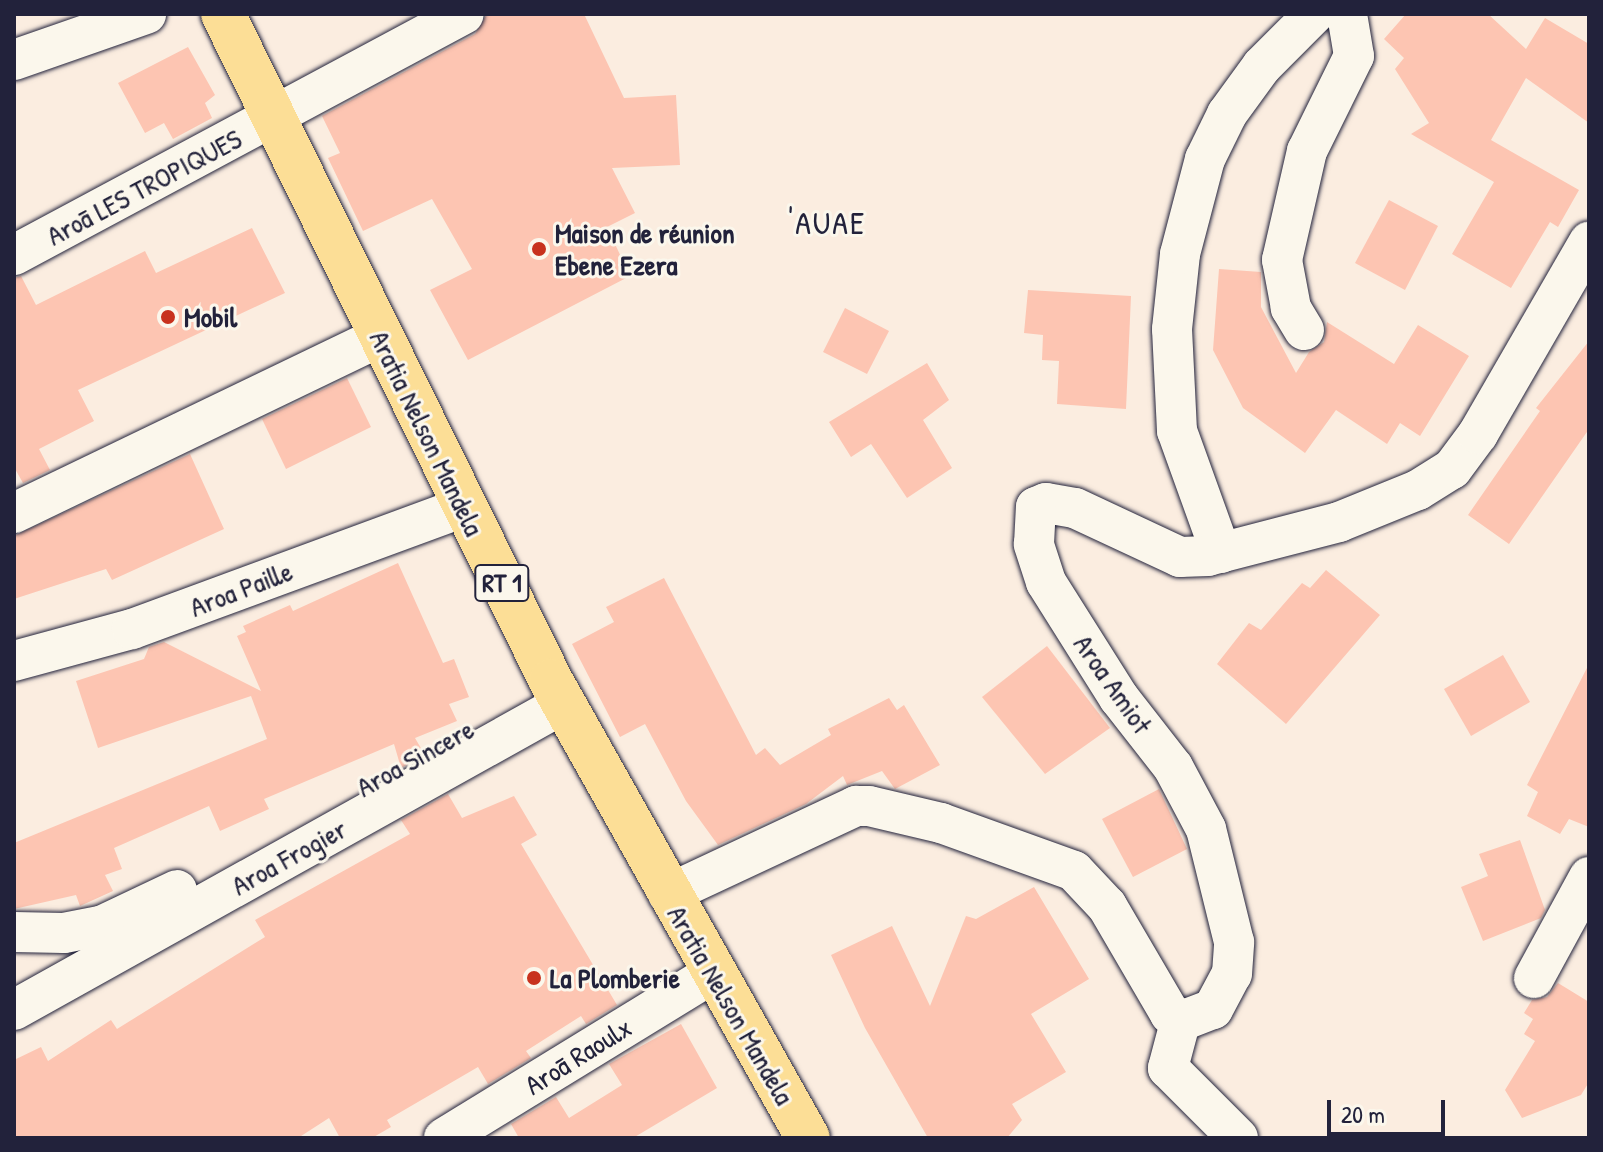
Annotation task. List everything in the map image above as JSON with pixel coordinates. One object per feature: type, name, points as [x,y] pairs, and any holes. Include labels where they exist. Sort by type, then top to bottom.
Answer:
[{"type":"main road","name":"Aratia Nelson Mandela","points":[[223,14],[557,693],[712,974],[808,1138]]},
{"type":"street","points":[[14,60],[146,14]]},
{"type":"street","name":"Aroā LES TROPIQUES","points":[[14,255],[274,119],[464,14]]},
{"type":"street","points":[[1221,553],[1177,431],[1172,329],[1180,254],[1205,159],[1227,114],[1262,66],[1314,14]]},
{"type":"street","points":[[1304,330],[1291,308],[1282,260],[1307,151],[1354,56],[1347,14]]},
{"type":"street","name":"Aroa Amiot","points":[[1181,1019],[1199,1018],[1213,1009],[1232,974],[1234,942],[1206,829],[1173,767],[1119,698],[1046,582],[1032,519],[1036,507],[1046,503],[1075,508],[1180,557],[1221,553],[1339,522],[1418,490],[1452,469],[1589,242]]},
{"type":"street","points":[[14,513],[380,337]]},
{"type":"street","name":"Aroa Paille","points":[[14,661],[132,629],[464,507]]},
{"type":"street","name":"Aroa Sincere","points":[[14,932],[64,933],[138,911],[557,693]]},
{"type":"street","name":"Aroa Frogier","points":[[14,1010],[557,693]]},
{"type":"street","points":[[668,894],[856,806],[941,823],[1074,871],[1107,906],[1160,1001],[1181,1019],[1168,1068],[1238,1138]]},
{"type":"street","points":[[1534,978],[1589,877]]},
{"type":"street","name":"Aroā Raoulx","points":[[444,1138],[712,974]]},
{"type":"building","points":[[487,14],[584,14],[624,98],[676,95],[680,165],[612,168],[635,213],[607,227],[630,276],[468,360],[430,290],[472,269],[432,199],[363,231],[328,158],[340,153],[322,116],[475,34]]},
{"type":"building","points":[[1406,14],[1488,14],[1526,49],[1545,18],[1589,44],[1589,123],[1526,78],[1491,140],[1579,190],[1558,227],[1550,222],[1511,288],[1452,254],[1494,182],[1411,134],[1429,123],[1395,69],[1404,58],[1384,39]]},
{"type":"building","points":[[188,47],[215,95],[205,103],[212,118],[173,139],[164,123],[145,133],[118,83]]},
{"type":"building","points":[[1389,200],[1438,226],[1405,290],[1355,263]]},
{"type":"building","points":[[252,228],[285,293],[78,390],[94,421],[39,449],[50,470],[23,483],[14,467],[14,278],[21,276],[36,305],[145,251],[156,273]]},
{"type":"building","points":[[1219,269],[1261,272],[1261,307],[1296,373],[1309,352],[1324,342],[1327,322],[1394,364],[1418,325],[1469,356],[1420,436],[1400,423],[1387,444],[1336,410],[1305,453],[1243,408],[1213,350]]},
{"type":"building","points":[[1028,290],[1131,296],[1126,409],[1057,404],[1059,361],[1042,360],[1043,335],[1024,333]]},
{"type":"building","points":[[845,308],[889,331],[867,374],[823,352]]},
{"type":"building","points":[[1589,341],[1589,429],[1509,544],[1468,515],[1540,411],[1536,408]]},
{"type":"building","points":[[927,363],[949,400],[923,420],[952,468],[907,498],[871,444],[851,457],[829,422]]},
{"type":"building","points":[[347,378],[371,427],[286,469],[262,419]]},
{"type":"building","points":[[190,454],[224,529],[112,580],[106,569],[14,599],[14,536]]},
{"type":"building","points":[[398,563],[443,663],[454,659],[469,697],[449,704],[457,721],[415,738],[425,755],[401,768],[394,744],[264,799],[269,809],[220,831],[209,806],[114,848],[122,869],[105,875],[113,891],[80,906],[76,895],[14,909],[14,843],[267,739],[251,696],[98,748],[76,681],[144,659],[149,647],[164,642],[261,691],[237,636],[246,632],[243,626],[290,605],[293,611]]},
{"type":"building","points":[[1326,570],[1380,615],[1286,724],[1217,664],[1249,623],[1261,630],[1302,583],[1310,588]]},
{"type":"building","points":[[664,578],[756,755],[765,748],[780,765],[831,735],[828,729],[889,698],[897,710],[904,705],[940,765],[895,789],[882,771],[847,785],[843,776],[806,804],[718,845],[686,801],[645,724],[620,737],[572,644],[614,622],[606,607]]},
{"type":"building","points":[[1047,646],[1110,728],[1045,774],[982,697]]},
{"type":"building","points":[[1503,655],[1530,702],[1471,736],[1444,689]]},
{"type":"building","points":[[1589,664],[1589,827],[1569,819],[1560,834],[1527,816],[1538,792],[1527,785]]},
{"type":"building","points":[[1159,789],[1187,849],[1133,877],[1102,819]]},
{"type":"building","points":[[448,794],[462,818],[514,796],[537,835],[521,844],[617,1005],[586,1024],[581,1016],[526,1051],[531,1058],[488,1084],[478,1067],[387,1120],[391,1127],[372,1138],[340,1138],[329,1118],[298,1138],[14,1138],[14,1060],[41,1047],[48,1061],[111,1020],[117,1029],[265,937],[255,920],[410,834],[401,820]]},
{"type":"building","points":[[1520,840],[1545,910],[1541,918],[1483,941],[1461,887],[1488,876],[1479,854]]},
{"type":"building","points":[[1034,887],[1089,979],[1031,1014],[1066,1072],[1012,1104],[1022,1120],[1007,1138],[928,1138],[865,1028],[831,955],[892,926],[930,1006],[966,916],[976,919]]},
{"type":"building","points":[[1558,983],[1589,1002],[1589,1082],[1581,1095],[1522,1118],[1505,1090],[1535,1041],[1524,1034],[1533,1019],[1524,1013],[1532,1000],[1547,997]]},
{"type":"building","points":[[681,1024],[717,1088],[633,1138],[519,1138],[511,1124],[556,1097],[569,1118],[622,1085],[609,1064]]},
{"type":"place","name":"Maison de réunion Ebene Ezera","points":[[539,249]]},
{"type":"place","name":"Mobil","points":[[168,317]]},
{"type":"place","name":"La Plomberie","points":[[534,978]]},
{"type":"district","name":"'AUAE","points":[[827,223]]}]
